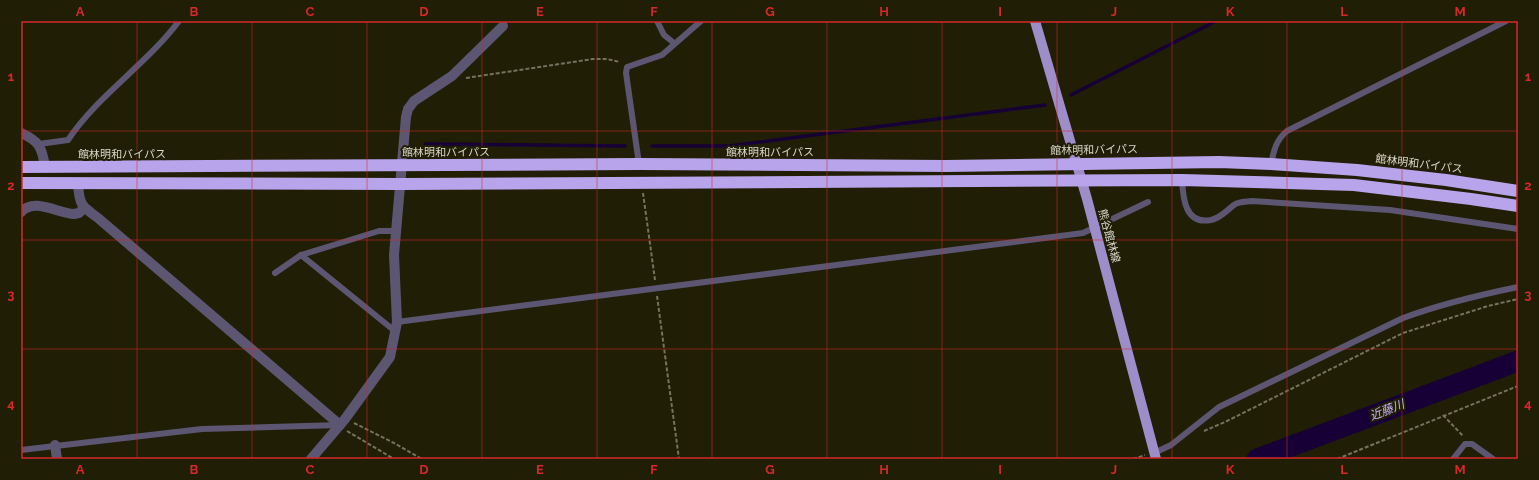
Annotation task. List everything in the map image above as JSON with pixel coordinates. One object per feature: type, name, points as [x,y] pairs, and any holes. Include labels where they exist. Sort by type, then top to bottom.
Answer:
[{"type":"highway","name":"館林明和バイパス","points":[[21,167],[639,164],[946,166],[1219,162],[1271,164],[1402,175],[1518,191]]},
{"type":"highway","points":[[21,183],[400,184],[1182,180],[1354,185],[1518,206]]},
{"type":"main road","name":"熊谷館林線","points":[[1034,21],[1095,228],[1155,456]]},
{"type":"street","points":[[311,459],[342,422],[390,357],[396,327],[394,255],[395,231],[408,109],[414,101],[452,76],[506,24]]},
{"type":"street","points":[[21,133],[34,139],[39,144],[45,167]]},
{"type":"street","points":[[78,183],[79,202],[84,208],[98,218],[342,422]]},
{"type":"street","points":[[21,212],[25,209],[40,206],[67,214],[74,214],[79,213],[84,208]]},
{"type":"street","points":[[55,445],[57,459]]},
{"type":"lane","points":[[39,144],[68,140],[88,114],[145,60],[179,21]]},
{"type":"lane","points":[[657,21],[664,35],[674,43]]},
{"type":"lane","points":[[639,164],[626,73],[627,68],[662,55],[701,21]]},
{"type":"lane","points":[[1271,164],[1275,144],[1287,131],[1506,21]]},
{"type":"lane","points":[[1182,180],[1185,207],[1189,213],[1203,220],[1212,220],[1219,217],[1235,204],[1252,201],[1390,210],[1518,229]]},
{"type":"lane","points":[[301,255],[396,327],[656,289],[1074,234],[1095,228],[1148,202]]},
{"type":"lane","points":[[275,273],[301,255],[379,231],[395,231]]},
{"type":"lane","points":[[1155,456],[1219,407],[1403,318],[1471,297],[1518,286]]},
{"type":"lane","points":[[21,450],[202,429],[342,422]]},
{"type":"lane","points":[[1453,459],[1465,444],[1472,444],[1493,459]]},
{"type":"path","points":[[452,76],[468,78],[593,59],[616,61],[627,68]]},
{"type":"path","points":[[641,182],[679,459]]},
{"type":"path","points":[[1204,431],[1225,422],[1403,333],[1488,306],[1518,299]]},
{"type":"path","points":[[1337,459],[1518,386]]},
{"type":"path","points":[[1443,415],[1472,444]]},
{"type":"path","points":[[342,422],[347,432],[394,459]]},
{"type":"path","points":[[342,422],[394,443],[422,459]]},
{"type":"waterway","points":[[1071,95],[1216,21]]},
{"type":"waterway","points":[[652,146],[729,146],[1045,105]]},
{"type":"waterway","points":[[425,144],[625,146]]},
{"type":"waterway","name":"近藤川","points":[[1257,459],[1518,361]]}]
